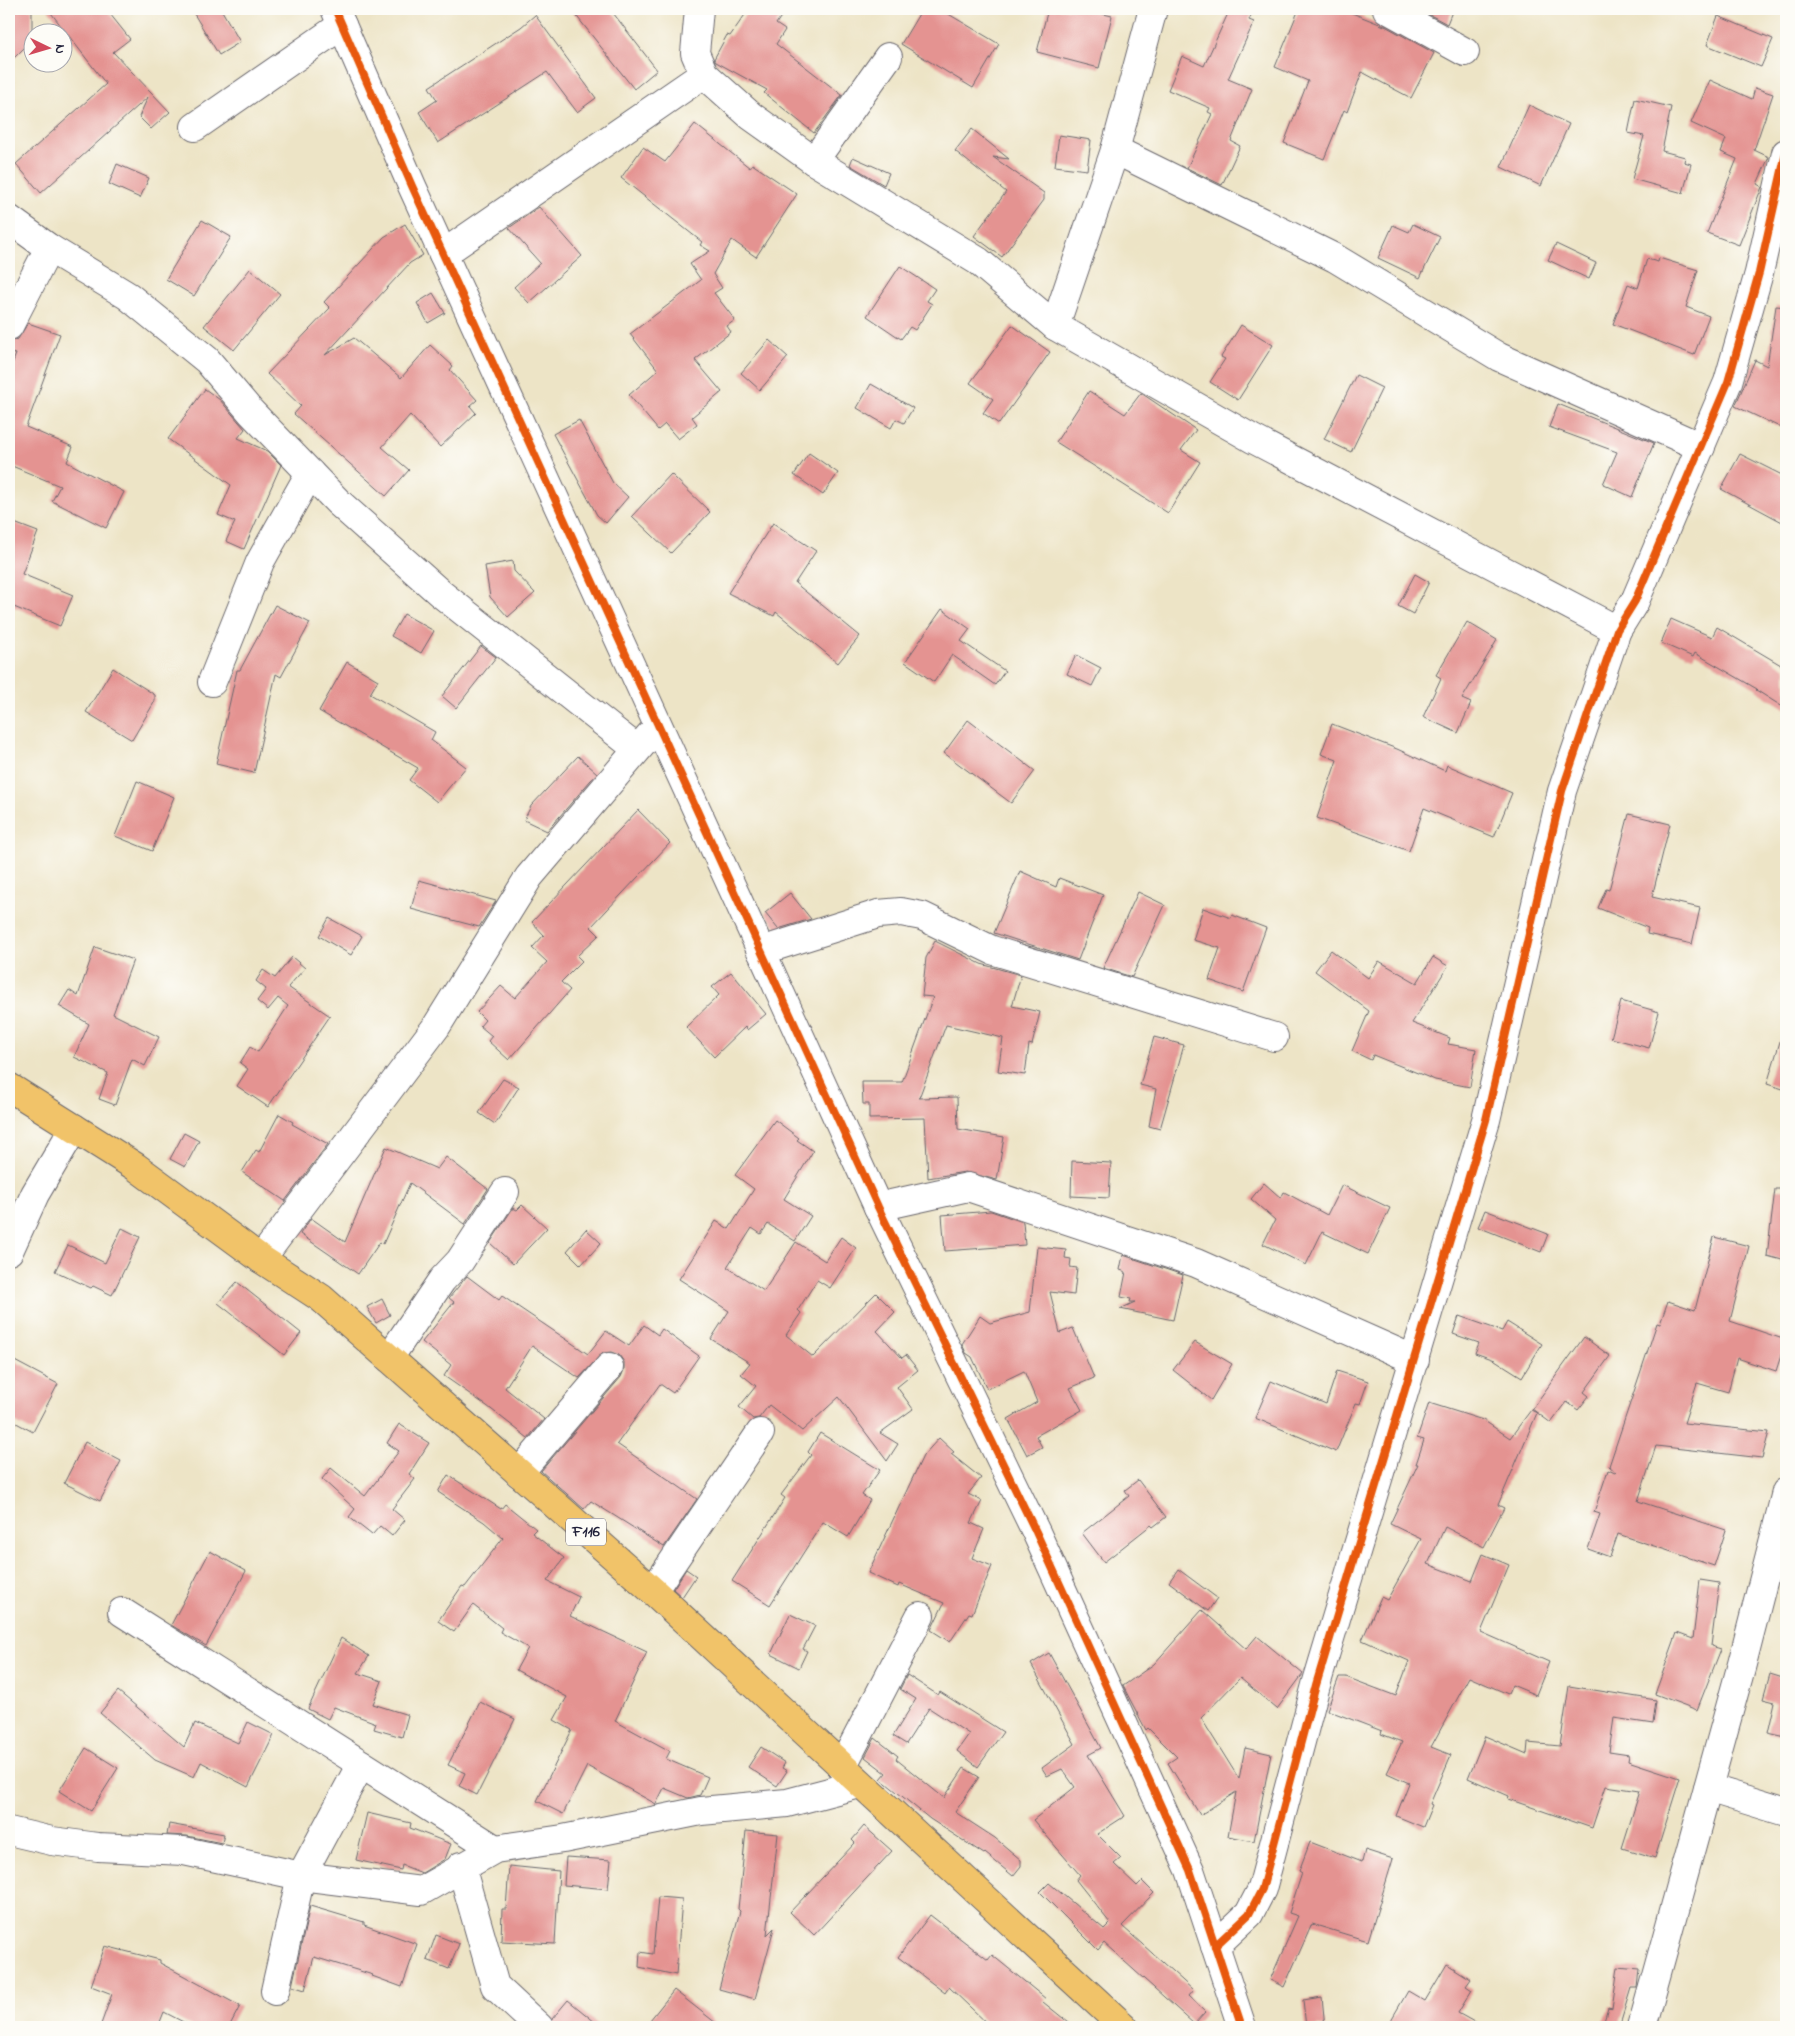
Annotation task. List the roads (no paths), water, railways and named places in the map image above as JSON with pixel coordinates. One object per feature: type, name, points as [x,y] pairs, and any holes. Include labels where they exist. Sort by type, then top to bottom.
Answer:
[{"type":"main road","name":"F116","points":[[9,1086],[136,1167],[261,1259],[321,1298],[653,1591],[1124,2027]]},
{"type":"street","points":[[699,9],[696,53],[704,74],[751,116],[814,161],[978,261],[1055,326],[1254,440],[1617,630]]},
{"type":"street","points":[[1055,326],[1115,150],[1153,9]]},
{"type":"street","points":[[1387,9],[1466,52]]},
{"type":"street","points":[[195,127],[339,17],[443,254],[760,951],[878,1207],[1036,1532],[1190,1870],[1242,2027]]},
{"type":"street","points":[[814,161],[888,57]]},
{"type":"street","points":[[443,254],[704,74]]},
{"type":"street","points":[[1115,150],[1335,258],[1499,358],[1701,447]]},
{"type":"street","points":[[1215,1946],[1249,1914],[1262,1889],[1316,1685],[1486,1120],[1562,791],[1617,630],[1636,601],[1728,382],[1759,273],[1786,153]]},
{"type":"street","points":[[9,219],[49,248],[128,296],[207,360],[251,412],[338,502],[440,593],[637,749]]},
{"type":"street","points":[[9,326],[49,248]]},
{"type":"street","points":[[212,682],[260,562],[310,473]]},
{"type":"street","points":[[261,1259],[436,1027],[529,878],[658,726]]},
{"type":"street","points":[[760,951],[878,914],[900,912],[922,916],[992,950],[1274,1037]]},
{"type":"street","points":[[9,1251],[36,1194],[74,1128]]},
{"type":"street","points":[[878,1207],[968,1187],[1196,1263],[1415,1360]]},
{"type":"street","points":[[389,1358],[442,1280],[460,1261],[504,1192]]},
{"type":"street","points":[[519,1473],[609,1367]]},
{"type":"street","points":[[653,1591],[760,1433]]},
{"type":"street","points":[[1642,2027],[1708,1788],[1786,1492]]},
{"type":"street","points":[[122,1612],[495,1849]]},
{"type":"street","points":[[9,1831],[52,1841],[98,1847],[184,1850],[301,1876],[421,1891],[461,1866],[495,1849],[563,1839],[701,1811],[787,1803],[851,1776],[920,1616]]},
{"type":"street","points":[[275,1991],[301,1876],[361,1764]]},
{"type":"street","points":[[1708,1788],[1786,1812]]},
{"type":"street","points":[[461,1866],[495,1986],[539,2027]]}]
